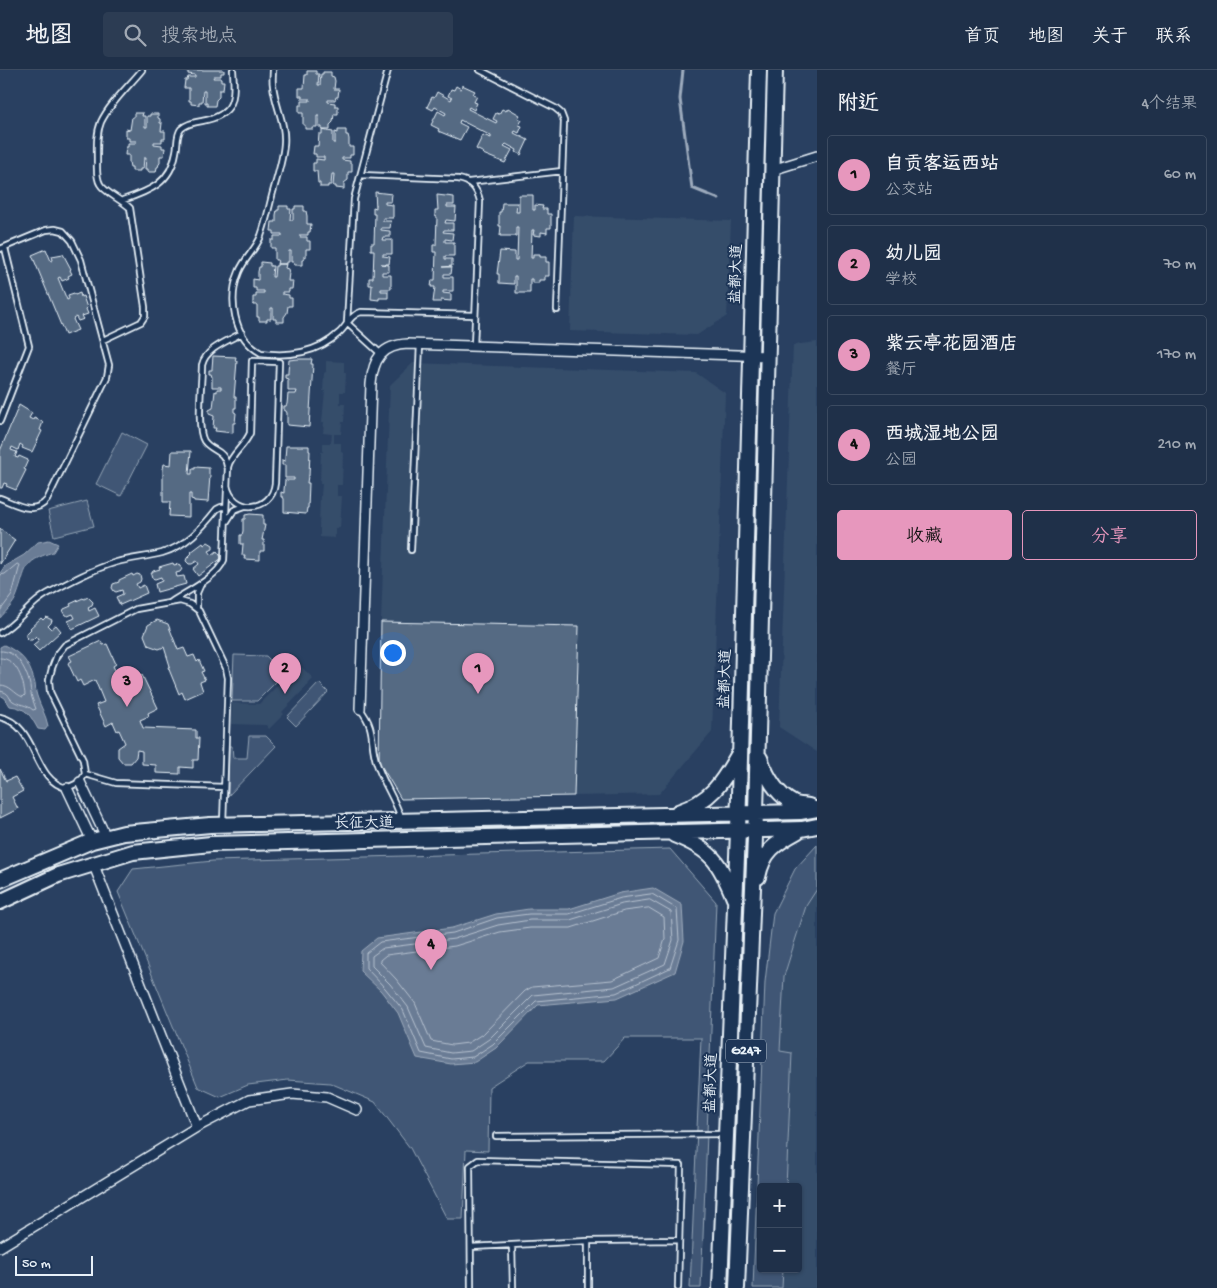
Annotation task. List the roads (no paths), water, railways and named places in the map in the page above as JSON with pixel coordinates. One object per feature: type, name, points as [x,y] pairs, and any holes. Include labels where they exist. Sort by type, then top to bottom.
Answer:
[{"type":"main road","name":"盐都大道","points":[[720,1288],[736,903],[759,70]]},
{"type":"main road","points":[[756,813],[775,70]]},
{"type":"main road","points":[[757,751],[765,774],[779,792],[793,803],[817,808]]},
{"type":"main road","points":[[667,815],[703,801],[717,789],[740,752]]},
{"type":"main road","name":"长征大道","points":[[0,880],[92,841],[124,833],[223,825],[800,812],[817,808]]},
{"type":"main road","name":"G247","points":[[737,1288],[756,813]]},
{"type":"main road","points":[[752,902],[760,864],[769,850],[781,840],[802,830],[817,826]]},
{"type":"main road","name":"长征大道","points":[[0,902],[58,875],[133,852],[212,844],[802,830]]},
{"type":"main road","points":[[669,833],[705,850],[716,861],[736,903]]},
{"type":"street","points":[[772,170],[817,156]]},
{"type":"street","points":[[360,709],[371,384],[375,362],[381,354],[397,344],[420,344],[768,356]]},
{"type":"street","points":[[80,782],[106,837]]},
{"type":"street","points":[[67,788],[92,841]]},
{"type":"street","points":[[93,863],[197,1127]]},
{"type":"street","points":[[0,1247],[197,1127],[250,1100],[292,1094],[327,1097],[357,1110]]},
{"type":"lane","points":[[103,340],[141,322],[145,316],[146,307],[130,208],[123,200],[104,189],[97,178],[98,134],[101,122],[142,70]]},
{"type":"lane","points":[[123,200],[148,192],[163,181],[172,168],[179,132],[184,126],[215,118],[227,111],[232,102],[234,88],[233,70]]},
{"type":"lane","points":[[273,70],[272,85],[283,123],[284,146],[261,235],[254,250],[239,271],[234,291],[234,308],[242,333],[257,351],[280,354],[304,352],[322,345],[338,334],[352,317],[361,312]]},
{"type":"lane","points":[[347,323],[354,198],[388,70]]},
{"type":"lane","points":[[480,70],[555,108],[561,113],[564,121],[557,310]]},
{"type":"lane","points":[[361,175],[458,179],[469,182],[562,172]]},
{"type":"lane","points":[[469,182],[478,193],[480,201],[474,346]]},
{"type":"lane","points":[[0,421],[29,346],[2,248],[46,230],[64,231],[72,241],[81,260],[109,365],[107,378],[42,506],[30,509],[0,498]]},
{"type":"lane","points":[[349,305],[352,311],[361,312],[475,315]]},
{"type":"lane","points":[[347,323],[381,354]]},
{"type":"lane","points":[[228,467],[223,455],[206,443],[200,432],[202,366],[206,356],[212,350],[242,333]]},
{"type":"lane","points":[[411,550],[420,344]]},
{"type":"lane","points":[[226,524],[232,512],[239,507],[257,506],[265,503],[273,495],[280,354]]},
{"type":"lane","points":[[168,604],[216,573],[223,565],[228,467],[231,458],[250,433],[252,361],[279,362]]},
{"type":"lane","points":[[227,485],[232,498],[246,506]]},
{"type":"lane","points":[[0,632],[11,626],[31,605],[72,582],[117,562],[174,549],[199,531],[218,509],[226,507]]},
{"type":"lane","points":[[203,581],[197,593],[196,605],[226,668],[228,678],[223,825]]},
{"type":"lane","points":[[0,717],[15,723],[24,732],[54,783],[67,788],[80,782],[85,774],[83,760],[50,692],[49,680],[57,655],[65,645],[130,612],[186,602],[199,611]]},
{"type":"lane","points":[[360,709],[368,718],[372,729],[376,761],[396,803],[401,820]]},
{"type":"lane","points":[[85,774],[116,783],[224,787]]},
{"type":"lane","points":[[496,1136],[726,1134]]},
{"type":"lane","points":[[471,1288],[470,1166],[478,1160],[681,1165],[678,1288]]},
{"type":"lane","points":[[471,1247],[588,1241],[679,1240]]},
{"type":"lane","points":[[588,1241],[588,1288]]},
{"type":"lane","points":[[512,1245],[513,1288]]},
{"type":"water","points":[[49,540],[58,544],[53,552],[30,563],[24,573],[16,598],[0,618],[0,573],[5,566],[24,555],[38,542]]},
{"type":"water","points":[[4,645],[20,655],[30,668],[37,696],[48,726],[45,730],[38,729],[24,710],[10,706],[5,698],[0,695],[0,647]]},
{"type":"water","points":[[653,888],[682,905],[684,941],[675,972],[617,998],[538,1005],[496,1048],[475,1062],[451,1064],[417,1058],[398,1013],[381,991],[360,971],[361,951],[377,938],[452,928],[496,914],[529,909],[569,909],[620,893]]},
{"type":"waterway","points":[[683,70],[680,99],[692,188],[719,199]]},
{"type":"place","name":"幼儿园","points":[[285,694]]},
{"type":"place","name":"自贡客运西站","points":[[478,694]]},
{"type":"place","name":"紫云亭花园酒店","points":[[127,707]]},
{"type":"place","name":"西城湿地公园","points":[[431,970]]}]
